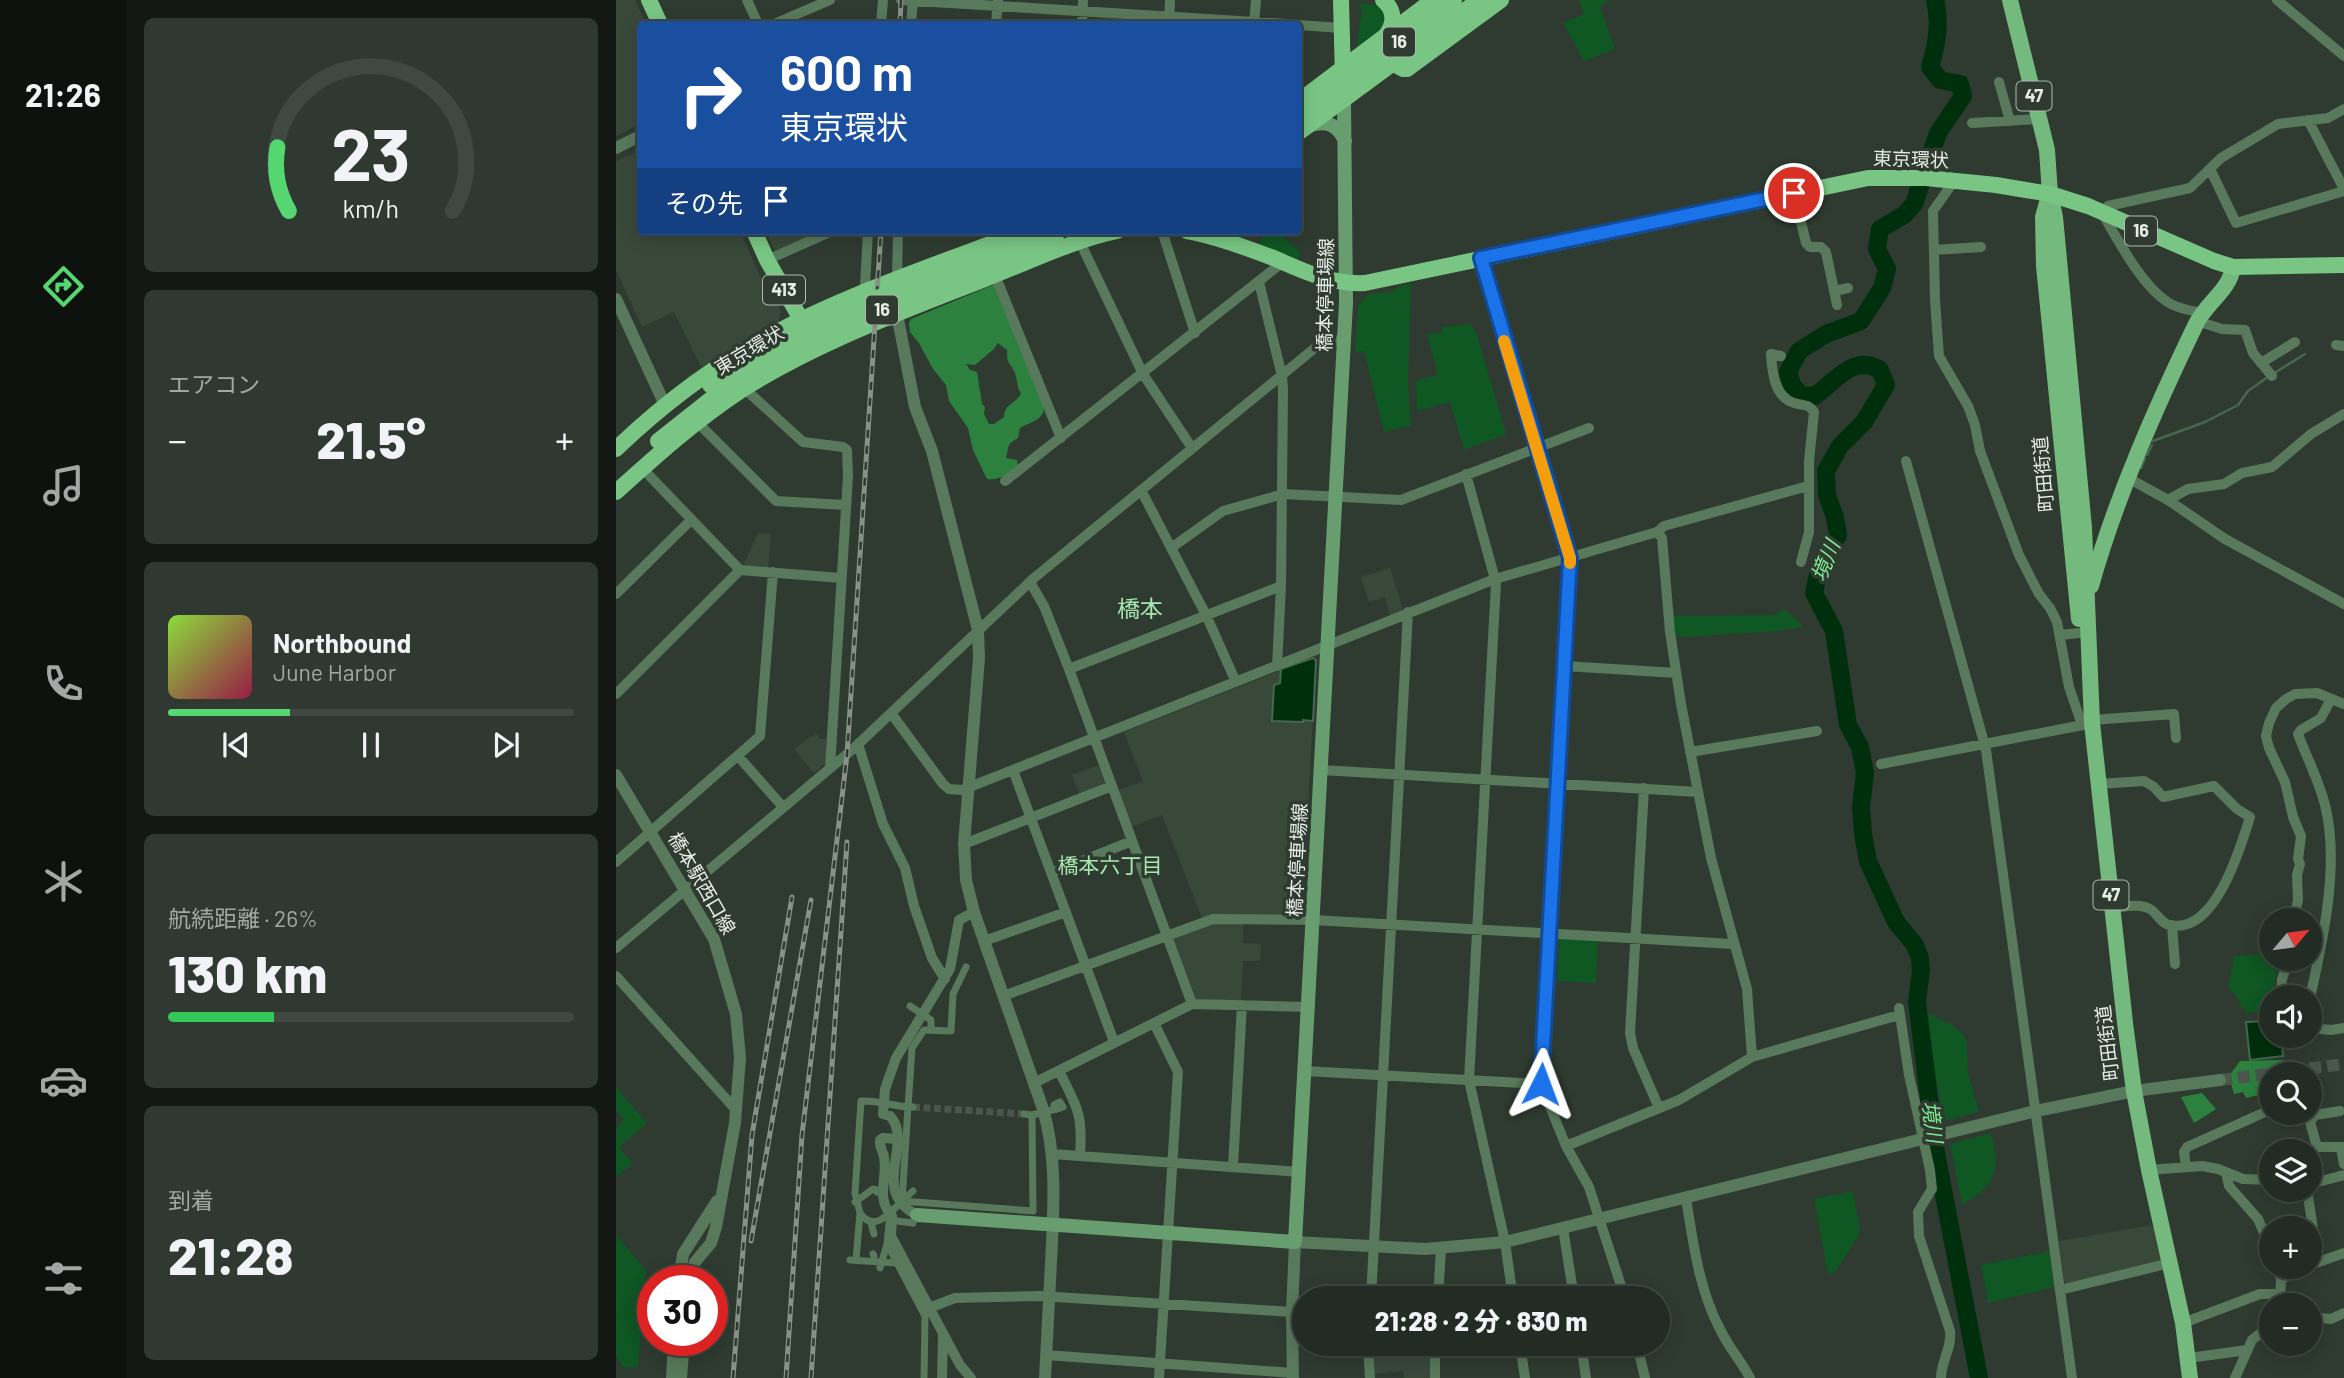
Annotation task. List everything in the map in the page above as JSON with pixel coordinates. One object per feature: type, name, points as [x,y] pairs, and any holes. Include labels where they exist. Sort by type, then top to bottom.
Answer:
[{"type":"highway","points":[[649,0],[659,21]]},
{"type":"highway","points":[[1341,0],[1344,102]]},
{"type":"highway","name":"16","points":[[1382,40],[1391,29],[1393,21],[1391,9],[1383,0]]},
{"type":"highway","name":"16","points":[[1302,124],[1343,77],[1382,40],[1433,0]]},
{"type":"highway","name":"16","points":[[1382,40],[1447,0]]},
{"type":"highway","name":"16","points":[[1302,100],[1343,77],[1454,0]]},
{"type":"highway","name":"16","points":[[1302,124],[1344,102],[1479,0]]},
{"type":"highway","name":"16","points":[[1394,64],[1408,69],[1501,0]]},
{"type":"highway","name":"東京環状","points":[[1346,283],[1365,283],[1868,178],[1905,177],[2006,186],[2050,194],[2233,267],[2344,265]]},
{"type":"highway","name":"413","points":[[756,235],[817,349]]},
{"type":"highway","name":"16","points":[[616,449],[665,405],[739,354],[802,320],[928,268],[984,239],[1004,235]]},
{"type":"highway","name":"16","points":[[1205,235],[1276,259],[1323,279],[1346,283]]},
{"type":"highway","name":"16","points":[[1237,235],[1276,259]]},
{"type":"highway","name":"東京環状","points":[[616,479],[713,390],[766,350],[804,330],[1052,236],[1081,236]]},
{"type":"highway","name":"16","points":[[616,492],[697,422],[745,389],[817,349],[1081,236]]},
{"type":"highway","points":[[928,268],[935,272],[942,290],[941,296]]},
{"type":"highway","name":"東京環状","points":[[616,463],[675,411],[713,390]]},
{"type":"main road","name":"町田街道","points":[[2010,0],[2049,161],[2050,194],[2055,217],[2062,369],[2087,539],[2079,632],[2090,698]]},
{"type":"main road","name":"橋本停車場線","points":[[1295,1242],[1344,340],[1344,102]]},
{"type":"main road","points":[[1302,124],[1331,124],[1338,129],[1345,143]]},
{"type":"main road","name":"47","points":[[2087,539],[2108,529],[2200,317],[2230,280],[2233,267]]},
{"type":"main road","name":"47","points":[[2083,604],[2078,579],[2086,563],[2087,539]]},
{"type":"main road","name":"47","points":[[2083,604],[2087,539]]},
{"type":"main road","name":"町田街道","points":[[2083,604],[2090,698],[2088,723],[2099,783],[2134,1091],[2148,1170],[2183,1323],[2190,1378]]},
{"type":"main road","points":[[914,1212],[1052,1225],[1295,1242]]},
{"type":"street","points":[[747,0],[757,21]]},
{"type":"street","points":[[781,21],[830,0]]},
{"type":"street","points":[[881,21],[883,0]]},
{"type":"street","points":[[901,0],[998,3],[1169,21],[1170,0]]},
{"type":"street","points":[[1082,21],[1083,0]]},
{"type":"street","points":[[1255,21],[1256,0]]},
{"type":"street","points":[[2277,0],[2344,56]]},
{"type":"street","points":[[911,21],[913,1]]},
{"type":"street","points":[[996,21],[998,3]]},
{"type":"street","points":[[1302,25],[1342,28]]},
{"type":"street","points":[[1998,82],[2010,121]]},
{"type":"street","points":[[2272,376],[2253,353],[2245,330],[2222,329],[2170,303],[2156,291],[2131,259],[2102,213],[2108,206],[2190,188],[2221,158],[2278,124],[2328,118],[2344,109]]},
{"type":"street","points":[[1972,123],[2039,120]]},
{"type":"street","points":[[2210,169],[2236,222],[2344,190],[2308,120]]},
{"type":"street","points":[[616,148],[637,138]]},
{"type":"street","points":[[1954,181],[1933,211],[1939,356],[1968,406],[2003,518],[2028,575],[2055,618],[2069,687],[2088,723]]},
{"type":"street","points":[[1794,193],[1806,243],[1810,247],[1824,249],[1837,305]]},
{"type":"street","points":[[767,260],[823,235]]},
{"type":"street","points":[[867,292],[868,235]]},
{"type":"street","points":[[897,281],[898,235]]},
{"type":"street","points":[[1163,235],[1195,333]]},
{"type":"street","points":[[1081,236],[1143,374],[1192,448]]},
{"type":"street","points":[[1934,250],[1981,247]]},
{"type":"street","points":[[1481,258],[1570,558],[1541,1084],[1566,1146],[1589,1187],[1621,1286]]},
{"type":"street","points":[[1005,481],[1259,282],[1276,259]]},
{"type":"street","points":[[995,275],[1061,438]]},
{"type":"street","points":[[1259,282],[1282,376],[1283,494],[1277,666]]},
{"type":"street","points":[[1834,291],[1847,288]]},
{"type":"street","points":[[616,299],[665,405]]},
{"type":"street","points":[[897,314],[915,407],[932,451],[978,630],[978,669],[964,845],[966,880],[974,912],[1045,1116],[1052,1154],[1052,1225],[1045,1378]]},
{"type":"street","points":[[616,948],[858,744],[1030,582],[1321,343],[1344,340]]},
{"type":"street","points":[[2261,363],[2295,342]]},
{"type":"street","points":[[1781,356],[1772,354],[1772,368],[1780,392],[1793,403],[1806,405],[1814,412],[1808,486],[1809,532],[1801,562]]},
{"type":"street","points":[[745,389],[803,442],[843,447],[847,450],[848,476],[830,768]]},
{"type":"street","points":[[2168,500],[2188,489],[2224,484],[2242,473],[2272,467],[2311,434],[2344,414]]},
{"type":"street","points":[[697,422],[776,501],[845,505]]},
{"type":"street","points":[[1171,548],[1221,512],[1283,494],[1401,500],[1590,428]]},
{"type":"street","points":[[1906,461],[1985,744],[2072,1378]]},
{"type":"street","points":[[642,468],[740,570],[841,578]]},
{"type":"street","points":[[1466,474],[1495,579],[1469,1080],[1505,1242],[1511,1286]]},
{"type":"street","points":[[2128,478],[2168,500],[2225,538],[2344,604]]},
{"type":"street","points":[[891,713],[943,784],[954,790],[968,788],[1495,579],[1808,486]]},
{"type":"street","points":[[1141,490],[1206,615],[1236,682]]},
{"type":"street","points":[[616,594],[691,520]]},
{"type":"street","points":[[1657,532],[1662,538],[1669,621],[1690,752],[1711,858],[1747,989],[1752,1057]]},
{"type":"street","points":[[616,694],[740,570]]},
{"type":"street","points":[[616,862],[761,733],[773,572]]},
{"type":"street","points":[[1030,582],[1044,606],[1069,668],[1192,1004]]},
{"type":"street","points":[[1069,668],[1281,586]]},
{"type":"street","points":[[1372,1286],[1408,612]]},
{"type":"street","points":[[2060,635],[2079,632]]},
{"type":"street","points":[[1565,666],[1676,673]]},
{"type":"street","points":[[2296,908],[2301,836],[2285,782],[2269,748],[2266,736],[2269,723],[2276,708],[2286,699],[2305,692],[2317,693],[2344,705]]},
{"type":"street","points":[[2313,985],[2325,925],[2330,850],[2326,806],[2298,734],[2321,718],[2331,699]]},
{"type":"street","points":[[1881,764],[2088,723],[2174,714],[2178,731]]},
{"type":"street","points":[[1690,752],[1817,731]]},
{"type":"street","points":[[858,744],[883,824],[905,868],[914,906],[932,958],[945,979]]},
{"type":"street","points":[[738,756],[783,807]]},
{"type":"street","points":[[1013,770],[1114,1042]]},
{"type":"street","points":[[1321,770],[1698,792]]},
{"type":"street","name":"橋本駅西口線","points":[[616,775],[714,939],[736,1014],[740,1058],[736,1110],[724,1185]]},
{"type":"street","points":[[2099,783],[2144,781],[2164,797],[2214,786],[2237,809],[2250,817],[2238,853],[2223,885],[2202,918],[2172,926],[2165,924],[2143,906],[2112,908]]},
{"type":"street","points":[[964,845],[1112,786]]},
{"type":"street","points":[[1644,788],[1630,1032],[1633,1048],[1659,1108]]},
{"type":"street","points":[[1052,873],[1132,841]]},
{"type":"street","points":[[914,1212],[904,1207],[895,1192],[898,1128],[890,1116],[883,1114],[885,1089],[896,1058],[945,979],[953,958],[959,920],[974,912]]},
{"type":"street","points":[[984,941],[1066,912]]},
{"type":"street","points":[[1003,996],[1213,919],[1313,920],[1733,944]]},
{"type":"street","points":[[2172,926],[2175,964]]},
{"type":"street","points":[[902,1201],[911,1107],[907,1090],[912,1048],[924,1030],[951,1031],[953,994],[966,967]]},
{"type":"street","points":[[616,976],[736,1110]]},
{"type":"street","points":[[1034,1083],[1192,1004],[1308,1007]]},
{"type":"street","points":[[1233,1166],[1242,1005]]},
{"type":"street","points":[[910,1006],[931,1020],[931,1030]]},
{"type":"street","points":[[1566,1146],[1679,1100],[1752,1057],[1899,1012],[1932,1189],[1918,1212],[1919,1236],[1945,1311],[1952,1342],[1942,1367],[1941,1378]]},
{"type":"street","points":[[1154,1023],[1178,1072],[1159,1378]]},
{"type":"street","points":[[2322,1029],[2344,1028]]},
{"type":"street","points":[[1059,1071],[1079,1110],[1082,1127],[1080,1156]]},
{"type":"street","points":[[1305,1071],[1541,1084]]},
{"type":"street","points":[[1293,1286],[1295,1242],[1441,1249],[1505,1242],[2036,1111],[2134,1091],[2220,1080]]},
{"type":"street","points":[[874,1234],[872,1223],[860,1213],[855,1202],[856,1127],[862,1101],[876,1100],[911,1107]]},
{"type":"street","points":[[872,1223],[914,1212],[1033,1210],[1035,1206],[1028,1114],[1058,1106]]},
{"type":"street","points":[[2340,1111],[2315,1115],[2310,1122],[2317,1147],[2342,1147],[2344,1164]]},
{"type":"street","points":[[2186,1167],[2184,1152],[2187,1147],[2259,1116]]},
{"type":"street","points":[[897,1139],[883,1138],[880,1146],[884,1157],[883,1201],[890,1217],[892,1238],[960,1365],[971,1378]]},
{"type":"street","points":[[1052,1154],[1300,1172]]},
{"type":"street","points":[[2148,1170],[2211,1167],[2243,1179],[2259,1180]]},
{"type":"street","points":[[2226,1172],[2229,1186],[2259,1221]]},
{"type":"street","points":[[2322,1181],[2344,1175]]},
{"type":"street","points":[[694,1265],[711,1243],[724,1185]]},
{"type":"street","points":[[681,1265],[688,1245],[712,1210],[724,1185]]},
{"type":"street","points":[[855,1202],[873,1189],[877,1189],[877,1192]]},
{"type":"street","points":[[876,1259],[887,1244],[890,1217],[913,1191]]},
{"type":"street","points":[[1686,1198],[1698,1262],[1713,1314],[1750,1378]]},
{"type":"street","points":[[902,1201],[914,1212]]},
{"type":"street","points":[[860,1213],[853,1260],[896,1262]]},
{"type":"street","points":[[1563,1228],[1572,1286]]},
{"type":"street","points":[[688,1245],[700,1238],[711,1243]]},
{"type":"street","points":[[887,1244],[925,1315],[924,1378]]},
{"type":"street","points":[[1439,1286],[1441,1249]]},
{"type":"street","points":[[2322,1260],[2344,1253]]},
{"type":"street","points":[[2060,1290],[2170,1263]]},
{"type":"street","points":[[2280,1293],[2281,1279]]},
{"type":"street","points":[[2183,1323],[2259,1294]]},
{"type":"street","points":[[929,1308],[955,1298],[1049,1297],[1292,1312]]},
{"type":"street","points":[[2332,1319],[2344,1313]]},
{"type":"street","points":[[2322,1318],[2344,1320]]},
{"type":"street","points":[[942,1378],[943,1334]]},
{"type":"street","points":[[2235,1378],[2252,1339],[2259,1334]]},
{"type":"street","points":[[2189,1359],[2247,1350]]},
{"type":"street","points":[[1046,1355],[1160,1362],[1234,1373],[1293,1375],[1293,1356]]},
{"type":"street","points":[[671,1378],[673,1356]]},
{"type":"street","points":[[681,1378],[683,1356]]},
{"type":"street","points":[[1369,1356],[1370,1378]]},
{"type":"street","points":[[1435,1356],[1435,1378]]},
{"type":"street","points":[[1522,1356],[1525,1378]]},
{"type":"street","points":[[1583,1356],[1586,1378]]},
{"type":"street","points":[[1640,1356],[1645,1378]]},
{"type":"shaded area","points":[[616,0],[635,0],[645,21],[637,21],[637,126],[616,136]]},
{"type":"shaded area","points":[[1579,0],[1610,0],[1600,6],[1615,49],[1584,61],[1563,23],[1584,14]]},
{"type":"shaded area","points":[[1358,3],[1377,5],[1386,16],[1384,28],[1356,50],[1362,10]]},
{"type":"shaded area","points":[[637,151],[637,235],[742,235],[763,282],[781,311],[777,325],[701,367],[674,312],[642,327],[616,270],[616,161]]},
{"type":"shaded area","points":[[768,235],[814,235],[775,252]]},
{"type":"shaded area","points":[[1264,235],[1281,235],[1300,251],[1297,263],[1259,244]]},
{"type":"shaded area","points":[[1411,283],[1408,382],[1411,426],[1384,432],[1364,351],[1355,352],[1358,306],[1369,294],[1392,292]]},
{"type":"shaded area","points":[[997,285],[1044,406],[1039,418],[1020,428],[1018,438],[1009,445],[1006,458],[1017,460],[1018,465],[1004,476],[987,479],[973,450],[968,428],[949,401],[946,385],[910,332],[911,319]],"holes":[[[998,343],[1007,350],[1008,361],[1021,394],[1006,409],[1004,417],[994,424],[989,424],[984,414],[985,407],[982,404],[977,372],[970,370],[966,364],[975,365]]]},
{"type":"shaded area","points":[[1471,324],[1477,335],[1506,434],[1464,450],[1450,402],[1417,411],[1416,381],[1438,375],[1427,334],[1442,333],[1442,327]]},
{"type":"shaded area","points":[[758,533],[771,534],[768,569],[743,566]]},
{"type":"shaded area","points":[[1390,568],[1403,610],[1390,615],[1385,597],[1369,602],[1361,577]]},
{"type":"shaded area","points":[[1784,609],[1803,625],[1778,631],[1687,637],[1676,636],[1672,616],[1774,615]]},
{"type":"shaded area","points":[[1313,658],[1316,660],[1302,915],[1202,918],[1162,815],[1129,828],[1117,791],[1143,781],[1124,732]]},
{"type":"shaded area","points":[[1313,658],[1316,660],[1313,721],[1272,721],[1274,685],[1280,683],[1281,669]]},
{"type":"shaded area","points":[[816,733],[820,739],[828,739],[826,763],[814,773],[794,749]]},
{"type":"shaded area","points":[[1101,764],[1106,785],[1080,796],[1072,775]]},
{"type":"shaded area","points":[[1215,923],[1243,924],[1243,943],[1261,944],[1260,961],[1243,961],[1241,1001],[1195,999],[1174,940]]},
{"type":"shaded area","points":[[1559,938],[1598,940],[1596,983],[1557,981]]},
{"type":"shaded area","points":[[2259,955],[2259,971],[2278,971],[2274,985],[2259,985],[2259,1012],[2246,1013],[2235,994],[2228,988],[2234,956]]},
{"type":"shaded area","points":[[1923,1010],[1964,1035],[1967,1043],[1968,1073],[1979,1112],[1944,1121]]},
{"type":"shaded area","points":[[2259,1021],[2259,1048],[2282,1048],[2283,1056],[2250,1060],[2246,1022]]},
{"type":"shaded area","points":[[2240,1061],[2284,1062],[2259,1062],[2259,1095],[2246,1098],[2243,1092],[2234,1094],[2229,1076]]},
{"type":"shaded area","points":[[616,1087],[647,1123],[619,1148],[633,1163],[616,1177],[616,1128],[624,1120],[616,1111]]},
{"type":"shaded area","points":[[2202,1093],[2216,1109],[2194,1123],[2181,1097]]},
{"type":"shaded area","points":[[1991,1133],[1995,1158],[1993,1176],[1982,1191],[1962,1205],[1950,1144]]},
{"type":"shaded area","points":[[1853,1191],[1860,1228],[1858,1237],[1835,1272],[1828,1274],[1814,1199]]},
{"type":"shaded area","points":[[2153,1225],[2161,1259],[2158,1262],[2067,1284],[2064,1281],[2059,1241]]},
{"type":"shaded area","points":[[616,1235],[642,1265],[637,1265],[638,1367],[623,1367],[616,1356]]},
{"type":"shaded area","points":[[2050,1251],[2055,1284],[2051,1288],[1988,1303],[1981,1265]]},
{"type":"shaded area","points":[[1374,1356],[1431,1356],[1431,1378],[1404,1378],[1403,1371],[1375,1374]]},
{"type":"waterway","name":"境川","points":[[1935,0],[1937,34],[1930,67],[1940,80],[1960,84],[1963,96],[1938,133],[1914,204],[1904,215],[1880,229],[1877,249],[1887,269],[1882,288],[1861,321],[1826,334],[1799,351],[1788,372],[1792,385],[1801,395],[1815,396],[1845,371],[1862,365],[1880,370],[1886,385],[1864,422],[1840,446],[1826,471],[1827,495],[1838,535],[1819,569],[1814,593],[1834,631],[1848,725],[1860,747],[1865,773],[1861,807],[1868,861],[1896,922],[1915,945],[1920,958],[1917,1002],[1936,1153],[1979,1378]]},
{"type":"waterway","points":[[2276,372],[2305,354]]},
{"type":"waterway","points":[[2153,441],[2205,422],[2238,405],[2248,391],[2268,377]]},
{"type":"waterway","points":[[2147,455],[2152,445]]},
{"type":"waterway","points":[[2141,468],[2145,458]]},
{"type":"tunnel","points":[[2220,1080],[2344,1064]]},
{"type":"tunnel","points":[[913,1107],[1024,1114]]},
{"type":"railway","points":[[900,21],[901,0]]},
{"type":"railway","points":[[786,1378],[802,1135],[847,755],[881,235]]},
{"type":"railway","points":[[811,1378],[847,842]]},
{"type":"railway","points":[[733,1378],[752,1135],[792,897]]},
{"type":"railway","points":[[751,1241],[811,900]]},
{"type":"slow traffic","points":[[1504,341],[1570,563]]},
{"type":"district","name":"橋本","points":[[1140,609]]},
{"type":"district","name":"橋本六丁目","points":[[1110,866]]},
{"type":"route","points":[[1541,1084],[1570,558],[1481,258],[1794,193]]}]
